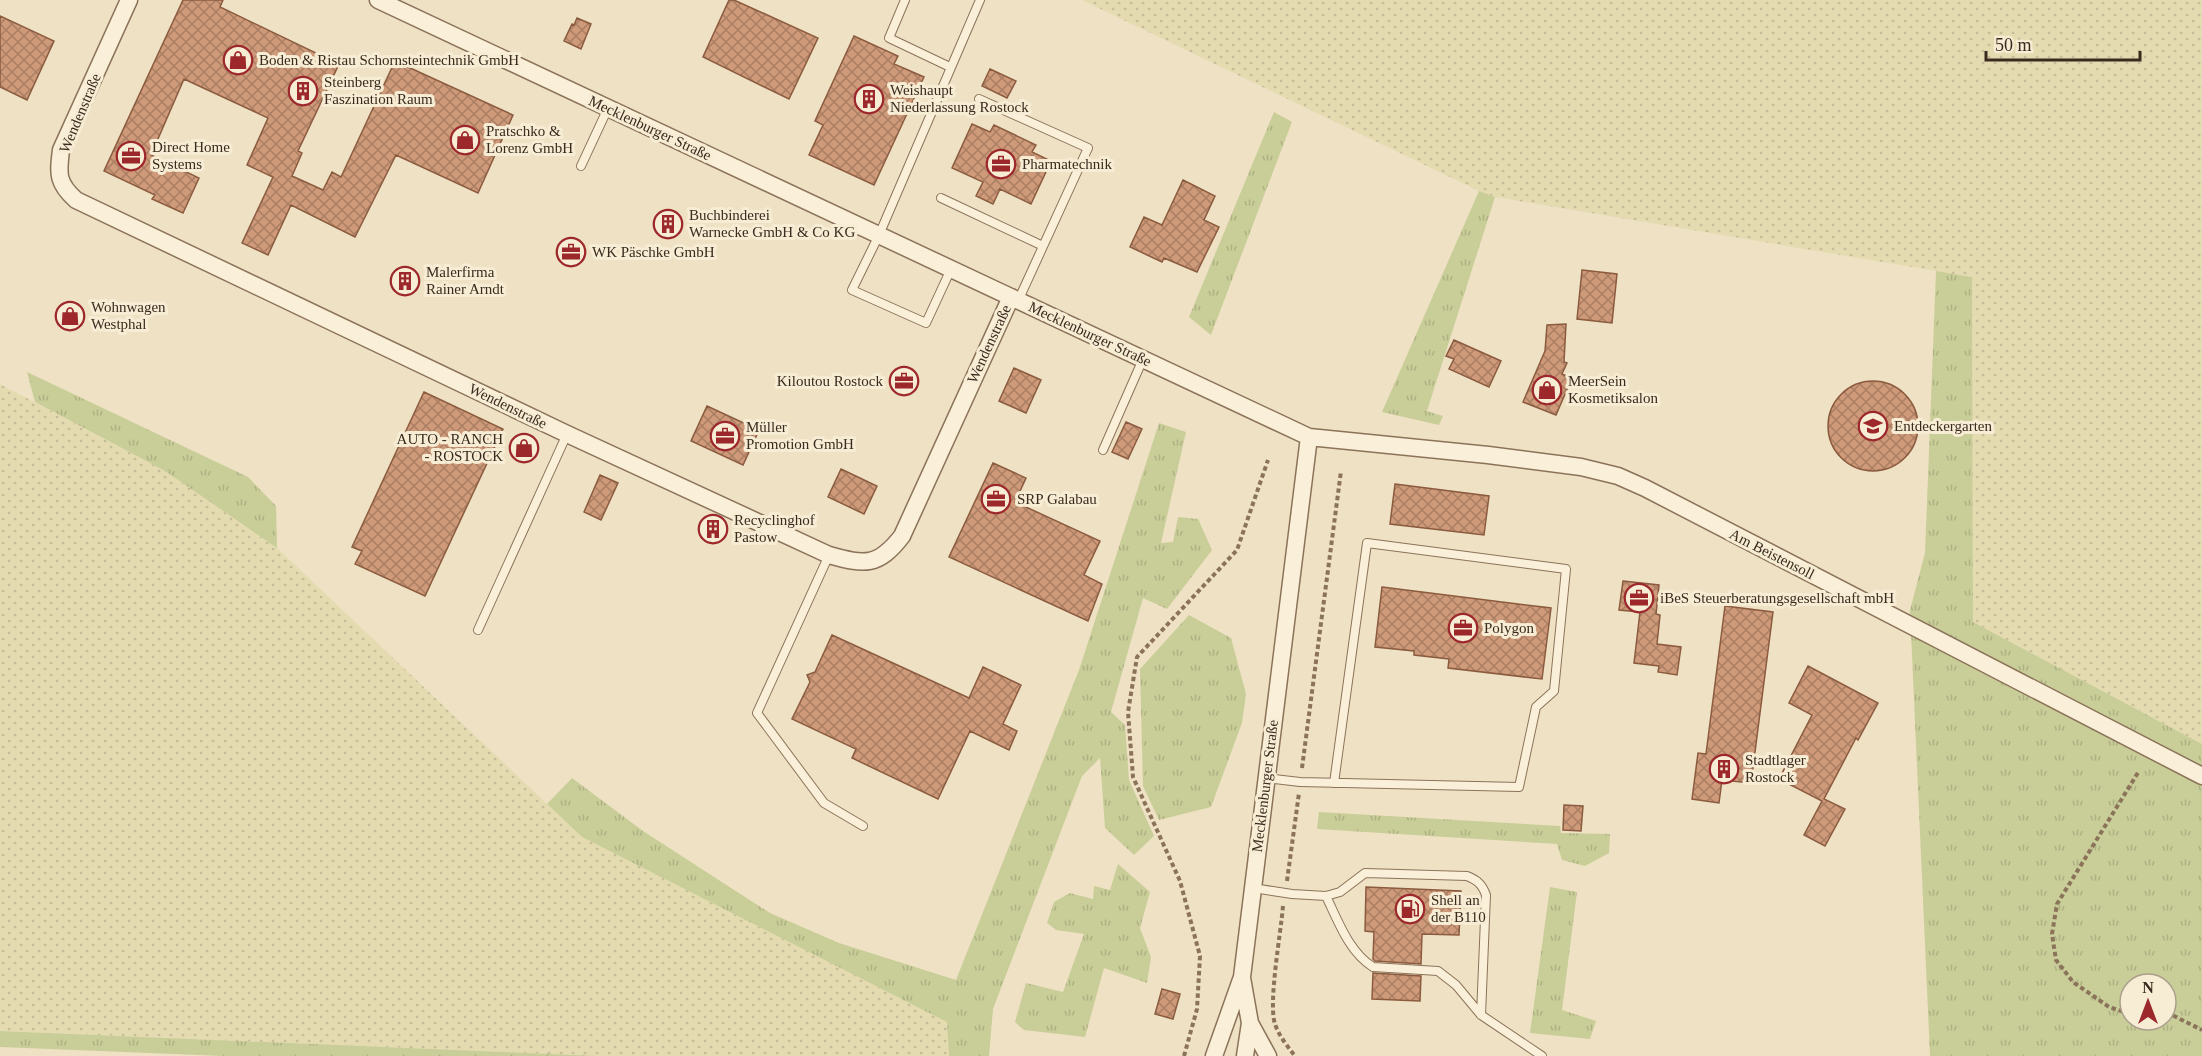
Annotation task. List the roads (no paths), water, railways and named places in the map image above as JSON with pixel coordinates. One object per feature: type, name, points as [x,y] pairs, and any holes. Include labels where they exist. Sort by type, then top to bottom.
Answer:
[{"type":"street","name":"Wendenstraße","points":[[129,0],[61,150],[59,170],[63,189],[76,200],[567,434],[830,555],[854,562],[873,560],[889,552],[902,536],[1015,299]]},
{"type":"street","name":"Mecklenburger Straße","points":[[378,0],[1309,437],[1242,977],[1214,1056]]},
{"type":"street","name":"Am Beistensoll","points":[[1309,437],[1546,462],[1618,476],[2202,776]]},
{"type":"street","name":"Mecklenburger Straße","points":[[1242,977],[1250,1023],[1245,1056]]},
{"type":"street","points":[[1250,1023],[1268,1056]]},
{"type":"lane","points":[[905,0],[889,38],[950,67]]},
{"type":"lane","points":[[951,269],[926,322],[852,290],[879,235],[980,0]]},
{"type":"lane","points":[[979,99],[1088,148],[1043,246],[1015,299]]},
{"type":"lane","points":[[581,166],[608,108]]},
{"type":"lane","points":[[940,198],[1043,246]]},
{"type":"lane","points":[[1103,450],[1143,359]]},
{"type":"lane","points":[[478,630],[567,434]]},
{"type":"lane","points":[[1266,778],[1300,782],[1334,783],[1519,787],[1536,706],[1554,691],[1566,569],[1366,543],[1334,783]]},
{"type":"lane","points":[[830,555],[757,713],[824,803],[863,826]]},
{"type":"lane","points":[[1253,888],[1326,896],[1340,892],[1365,873],[1467,876],[1477,880],[1483,886],[1486,895],[1481,1015]]},
{"type":"lane","points":[[1326,896],[1349,942],[1366,963],[1373,967],[1438,971],[1456,985],[1481,1015],[1542,1056]]},
{"type":"place","name":"Boden & Ristau Schornsteintechnik GmbH","points":[[238,60]]},
{"type":"place","name":"Steinberg Faszination Raum","points":[[303,91]]},
{"type":"place","name":"Weishaupt Niederlassung Rostock","points":[[869,99]]},
{"type":"place","name":"Pratschko & Lorenz GmbH","points":[[465,140]]},
{"type":"place","name":"Direct Home Systems","points":[[131,156]]},
{"type":"place","name":"Pharmatechnik","points":[[1001,164]]},
{"type":"place","name":"Buchbinderei Warnecke GmbH & Co KG","points":[[668,224]]},
{"type":"place","name":"WK Päschke GmbH","points":[[571,252]]},
{"type":"place","name":"Malerfirma Rainer Arndt","points":[[405,281]]},
{"type":"place","name":"Wohnwagen Westphal","points":[[70,316]]},
{"type":"place","name":"Kiloutou Rostock","points":[[904,381]]},
{"type":"place","name":"MeerSein Kosmetiksalon","points":[[1547,390]]},
{"type":"place","name":"Entdeckergarten","points":[[1873,426]]},
{"type":"place","name":"Müller Promotion GmbH","points":[[725,436]]},
{"type":"place","name":"AUTO - RANCH - ROSTOCK","points":[[524,448]]},
{"type":"place","name":"SRP Galabau","points":[[996,499]]},
{"type":"place","name":"Recyclinghof Pastow","points":[[713,529]]},
{"type":"place","name":"iBeS Steuerberatungsgesellschaft mbH","points":[[1639,598]]},
{"type":"place","name":"Polygon","points":[[1463,628]]},
{"type":"place","name":"Stadtlager Rostock","points":[[1724,769]]},
{"type":"place","name":"Shell an der B110","points":[[1410,909]]}]
